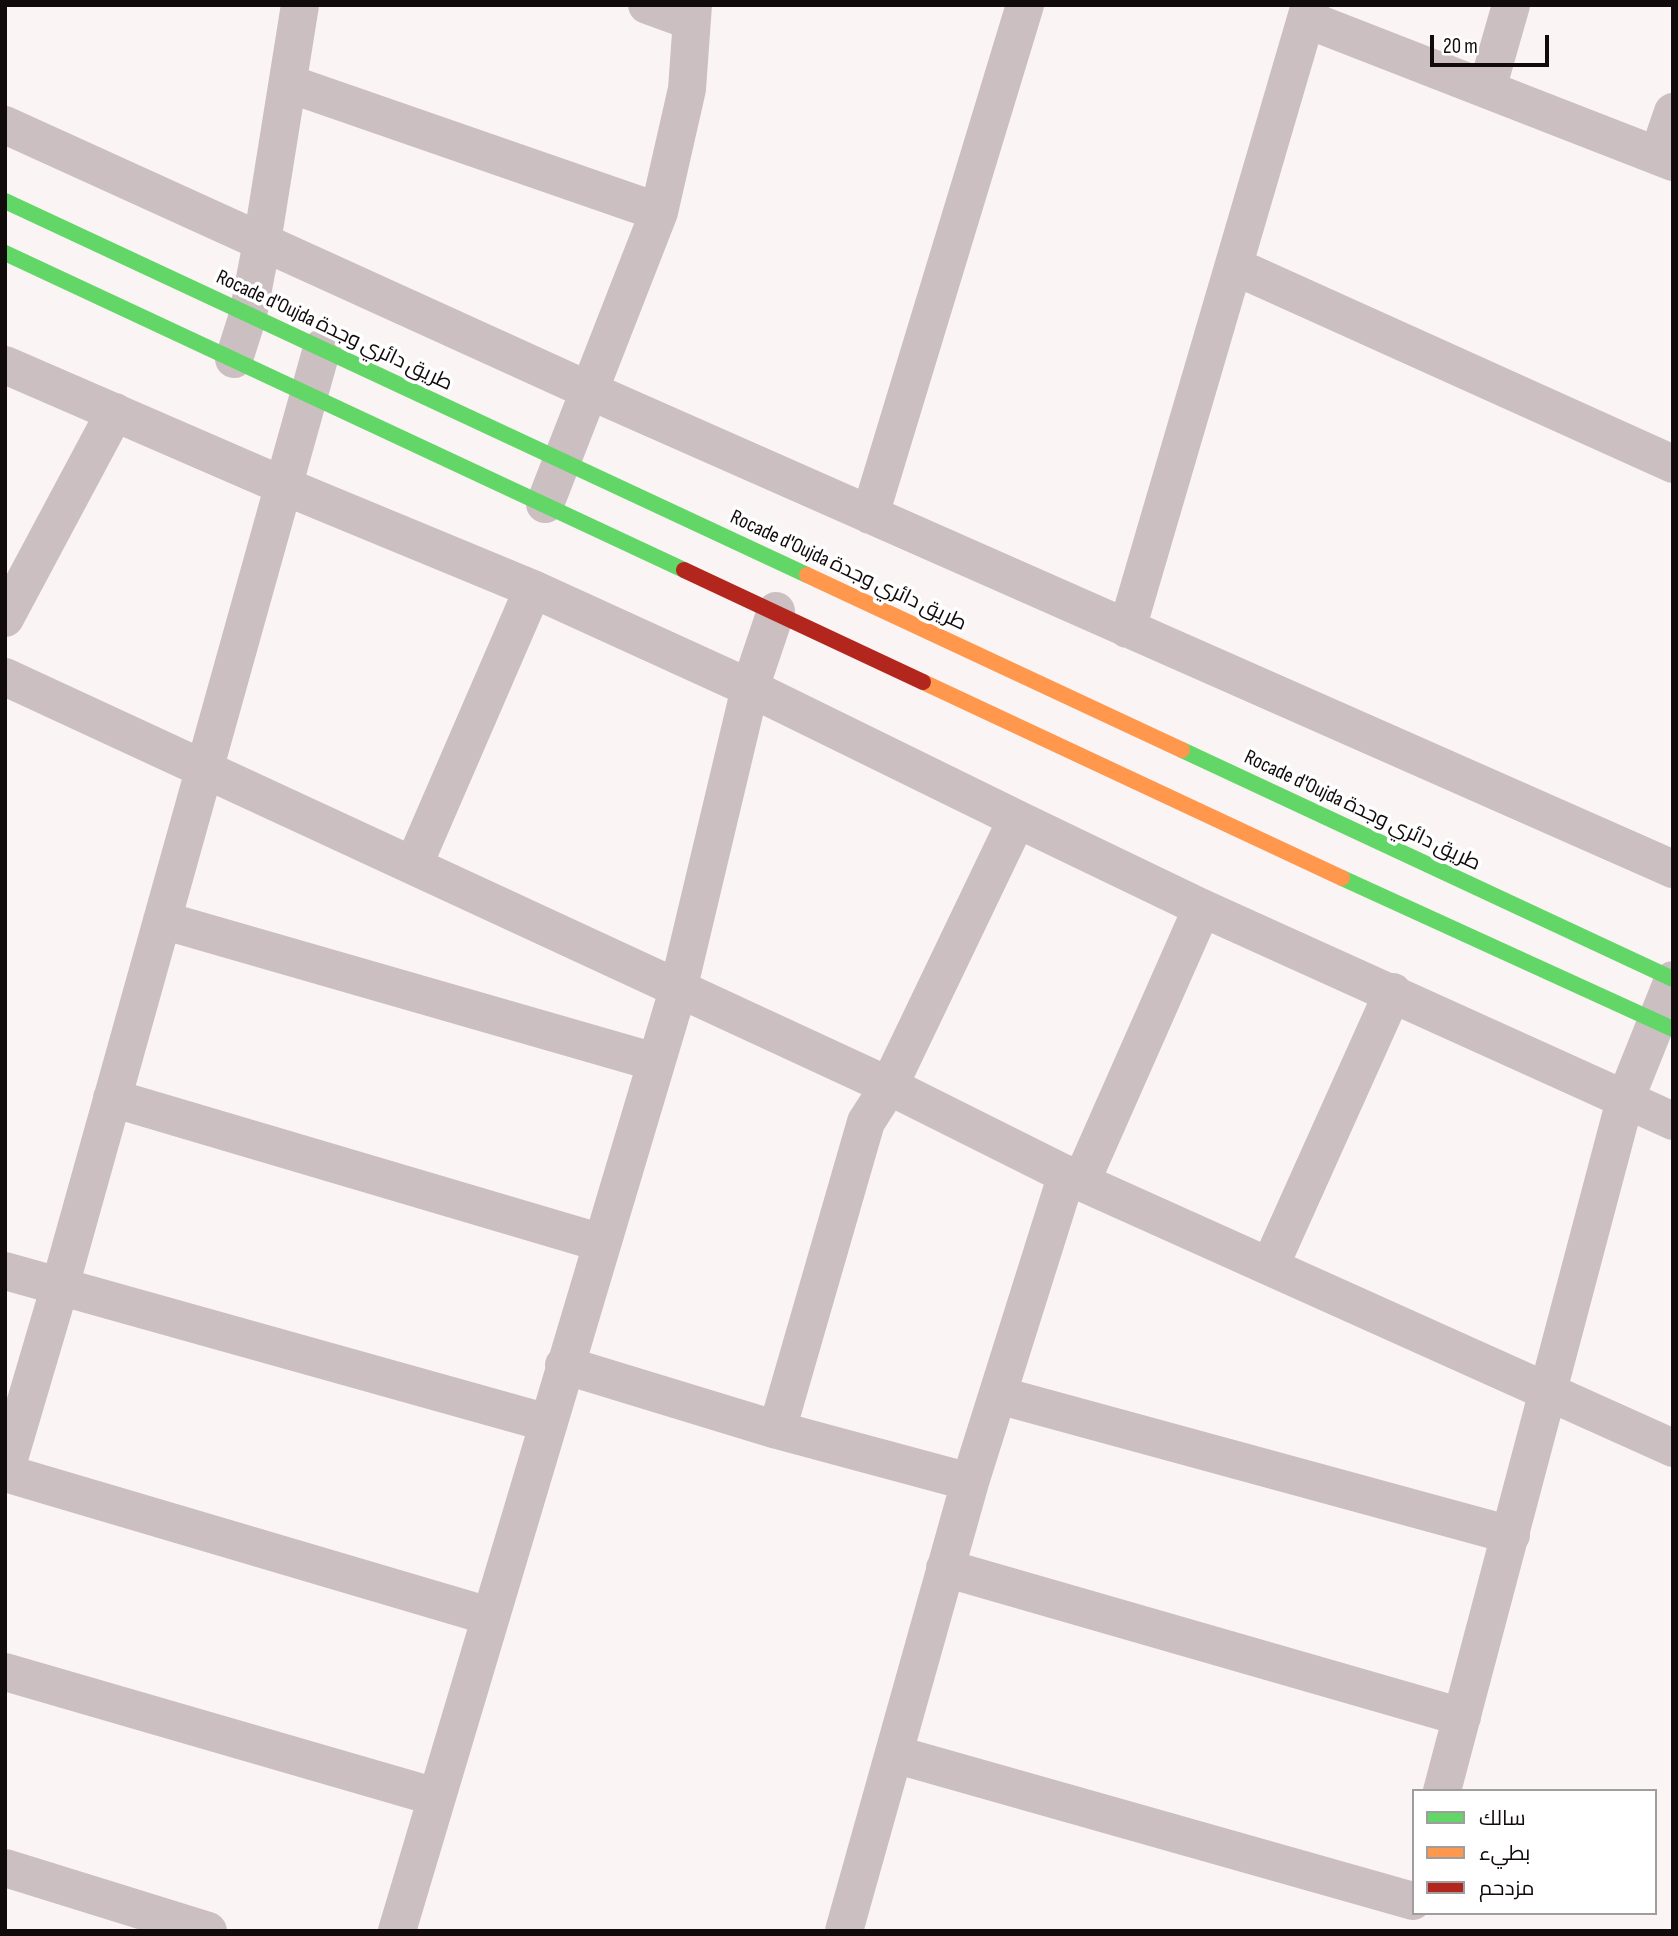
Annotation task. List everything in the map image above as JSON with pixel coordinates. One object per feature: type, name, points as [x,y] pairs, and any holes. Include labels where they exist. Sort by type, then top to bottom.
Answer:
[{"type":"highway","name":"Rocade d'Oujda طريق دائري وجدة","points":[[5,201],[562,460],[854,603],[1673,979]]},
{"type":"highway","points":[[5,253],[776,611],[840,635],[1494,949],[1665,1025]]},
{"type":"street","points":[[234,359],[248,315],[262,242],[300,5]]},
{"type":"street","points":[[545,504],[659,212],[687,89],[692,13],[647,5]]},
{"type":"street","points":[[870,515],[1025,5]]},
{"type":"street","points":[[1487,89],[1511,5]]},
{"type":"street","points":[[1127,629],[1308,12],[1487,89],[1665,159],[1673,112]]},
{"type":"street","points":[[289,84],[659,212]]},
{"type":"street","points":[[5,125],[588,390],[1673,869]]},
{"type":"street","points":[[1234,266],[1673,464]]},
{"type":"street","points":[[322,348],[60,1286],[5,1472],[489,1616]]},
{"type":"street","points":[[5,365],[284,486],[533,589],[750,688],[1202,908],[1393,992],[1673,1121]]},
{"type":"street","points":[[5,618],[115,412]]},
{"type":"street","points":[[414,864],[533,589]]},
{"type":"street","points":[[397,1931],[678,990],[750,688],[776,611]]},
{"type":"street","points":[[5,677],[889,1086],[1074,1178],[1673,1448]]},
{"type":"street","points":[[777,1430],[866,1122],[889,1086],[1017,819]]},
{"type":"street","points":[[844,1931],[970,1482],[998,1395],[1074,1178],[1202,908]]},
{"type":"street","points":[[162,920],[655,1062]]},
{"type":"street","points":[[1443,1789],[1625,1100],[1665,1025],[1673,979]]},
{"type":"street","points":[[1270,1266],[1393,992]]},
{"type":"street","points":[[112,1098],[601,1243]]},
{"type":"street","points":[[5,1271],[548,1423]]},
{"type":"street","points":[[564,1365],[777,1430],[970,1482]]},
{"type":"street","points":[[998,1395],[1511,1535]]},
{"type":"street","points":[[946,1568],[1462,1717]]},
{"type":"street","points":[[5,1672],[436,1797]]},
{"type":"street","points":[[894,1754],[1412,1899]]},
{"type":"street","points":[[5,1868],[208,1931]]},
{"type":"street","points":[[1405,1931],[1412,1907]]},
{"type":"traffic: fast","points":[[5,201],[807,575]]},
{"type":"traffic: fast","points":[[5,253],[684,570]]},
{"type":"traffic: fast","points":[[1182,750],[1673,979]]},
{"type":"traffic: fast","points":[[1342,878],[1673,1029]]},
{"type":"traffic: slow","points":[[807,575],[1182,750]]},
{"type":"traffic: slow","points":[[923,682],[1342,878]]},
{"type":"traffic: jam","points":[[684,570],[923,682]]}]
